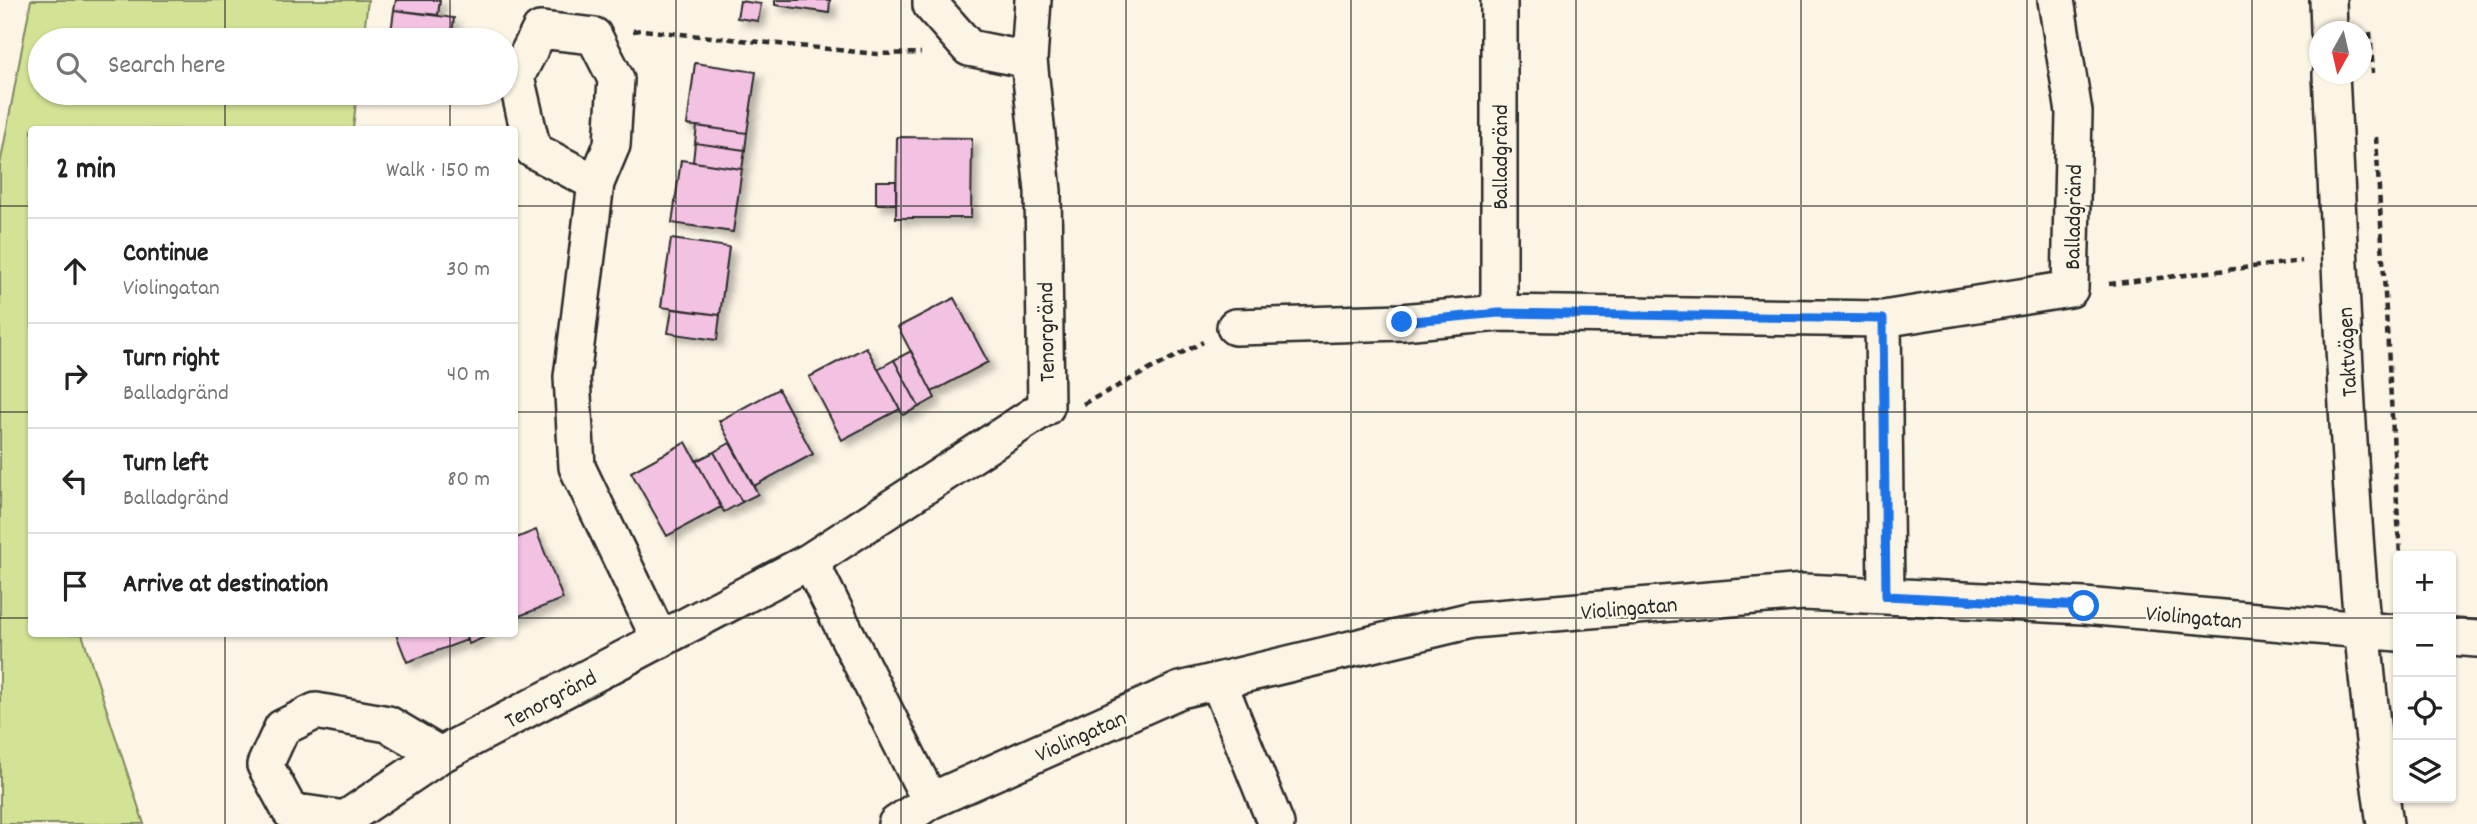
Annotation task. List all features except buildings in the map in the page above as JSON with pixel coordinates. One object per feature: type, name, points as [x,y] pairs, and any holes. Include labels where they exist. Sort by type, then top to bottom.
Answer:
[{"type":"street","points":[[931,0],[931,5],[970,48],[1029,60]]},
{"type":"street","name":"Tenorgränd","points":[[440,755],[810,561],[1046,407],[1043,191],[1029,60],[1033,0]]},
{"type":"street","name":"Balladgränd","points":[[1499,0],[1499,313]]},
{"type":"street","name":"Balladgränd","points":[[1235,327],[1402,322],[1499,313],[1883,319],[2070,289],[2074,112],[2056,0]]},
{"type":"street","points":[[2328,0],[2329,21]]},
{"type":"street","points":[[518,73],[540,30],[594,36],[616,79],[612,145],[596,183],[572,377],[577,467],[660,640]]},
{"type":"street","name":"Taktvägen","points":[[2332,84],[2351,472],[2370,722],[2385,824]]},
{"type":"street","points":[[518,86],[533,150],[596,183]]},
{"type":"street","points":[[1883,319],[1886,596]]},
{"type":"street","points":[[810,561],[930,801]]},
{"type":"street","name":"Violingatan","points":[[896,824],[930,801],[1180,690],[1472,620],[1804,592],[2084,606],[2393,633]]},
{"type":"street","points":[[2456,637],[2477,639]]},
{"type":"street","points":[[1218,681],[1276,824]]},
{"type":"path","points":[[594,36],[642,30],[877,54],[970,48]]},
{"type":"path","points":[[2372,65],[2373,83]]},
{"type":"path","points":[[2375,125],[2401,551]]},
{"type":"path","points":[[2070,289],[2341,257]]},
{"type":"path","points":[[1046,407],[1080,406],[1235,327]]},
{"type":"green space","points":[[31,0],[368,0],[364,28],[28,28],[28,105],[356,105],[353,126],[28,126],[28,637],[83,637],[144,824],[0,824],[0,165]]},
{"type":"route","points":[[1402,322],[1499,313],[1883,319],[1886,596],[2084,606]]}]
